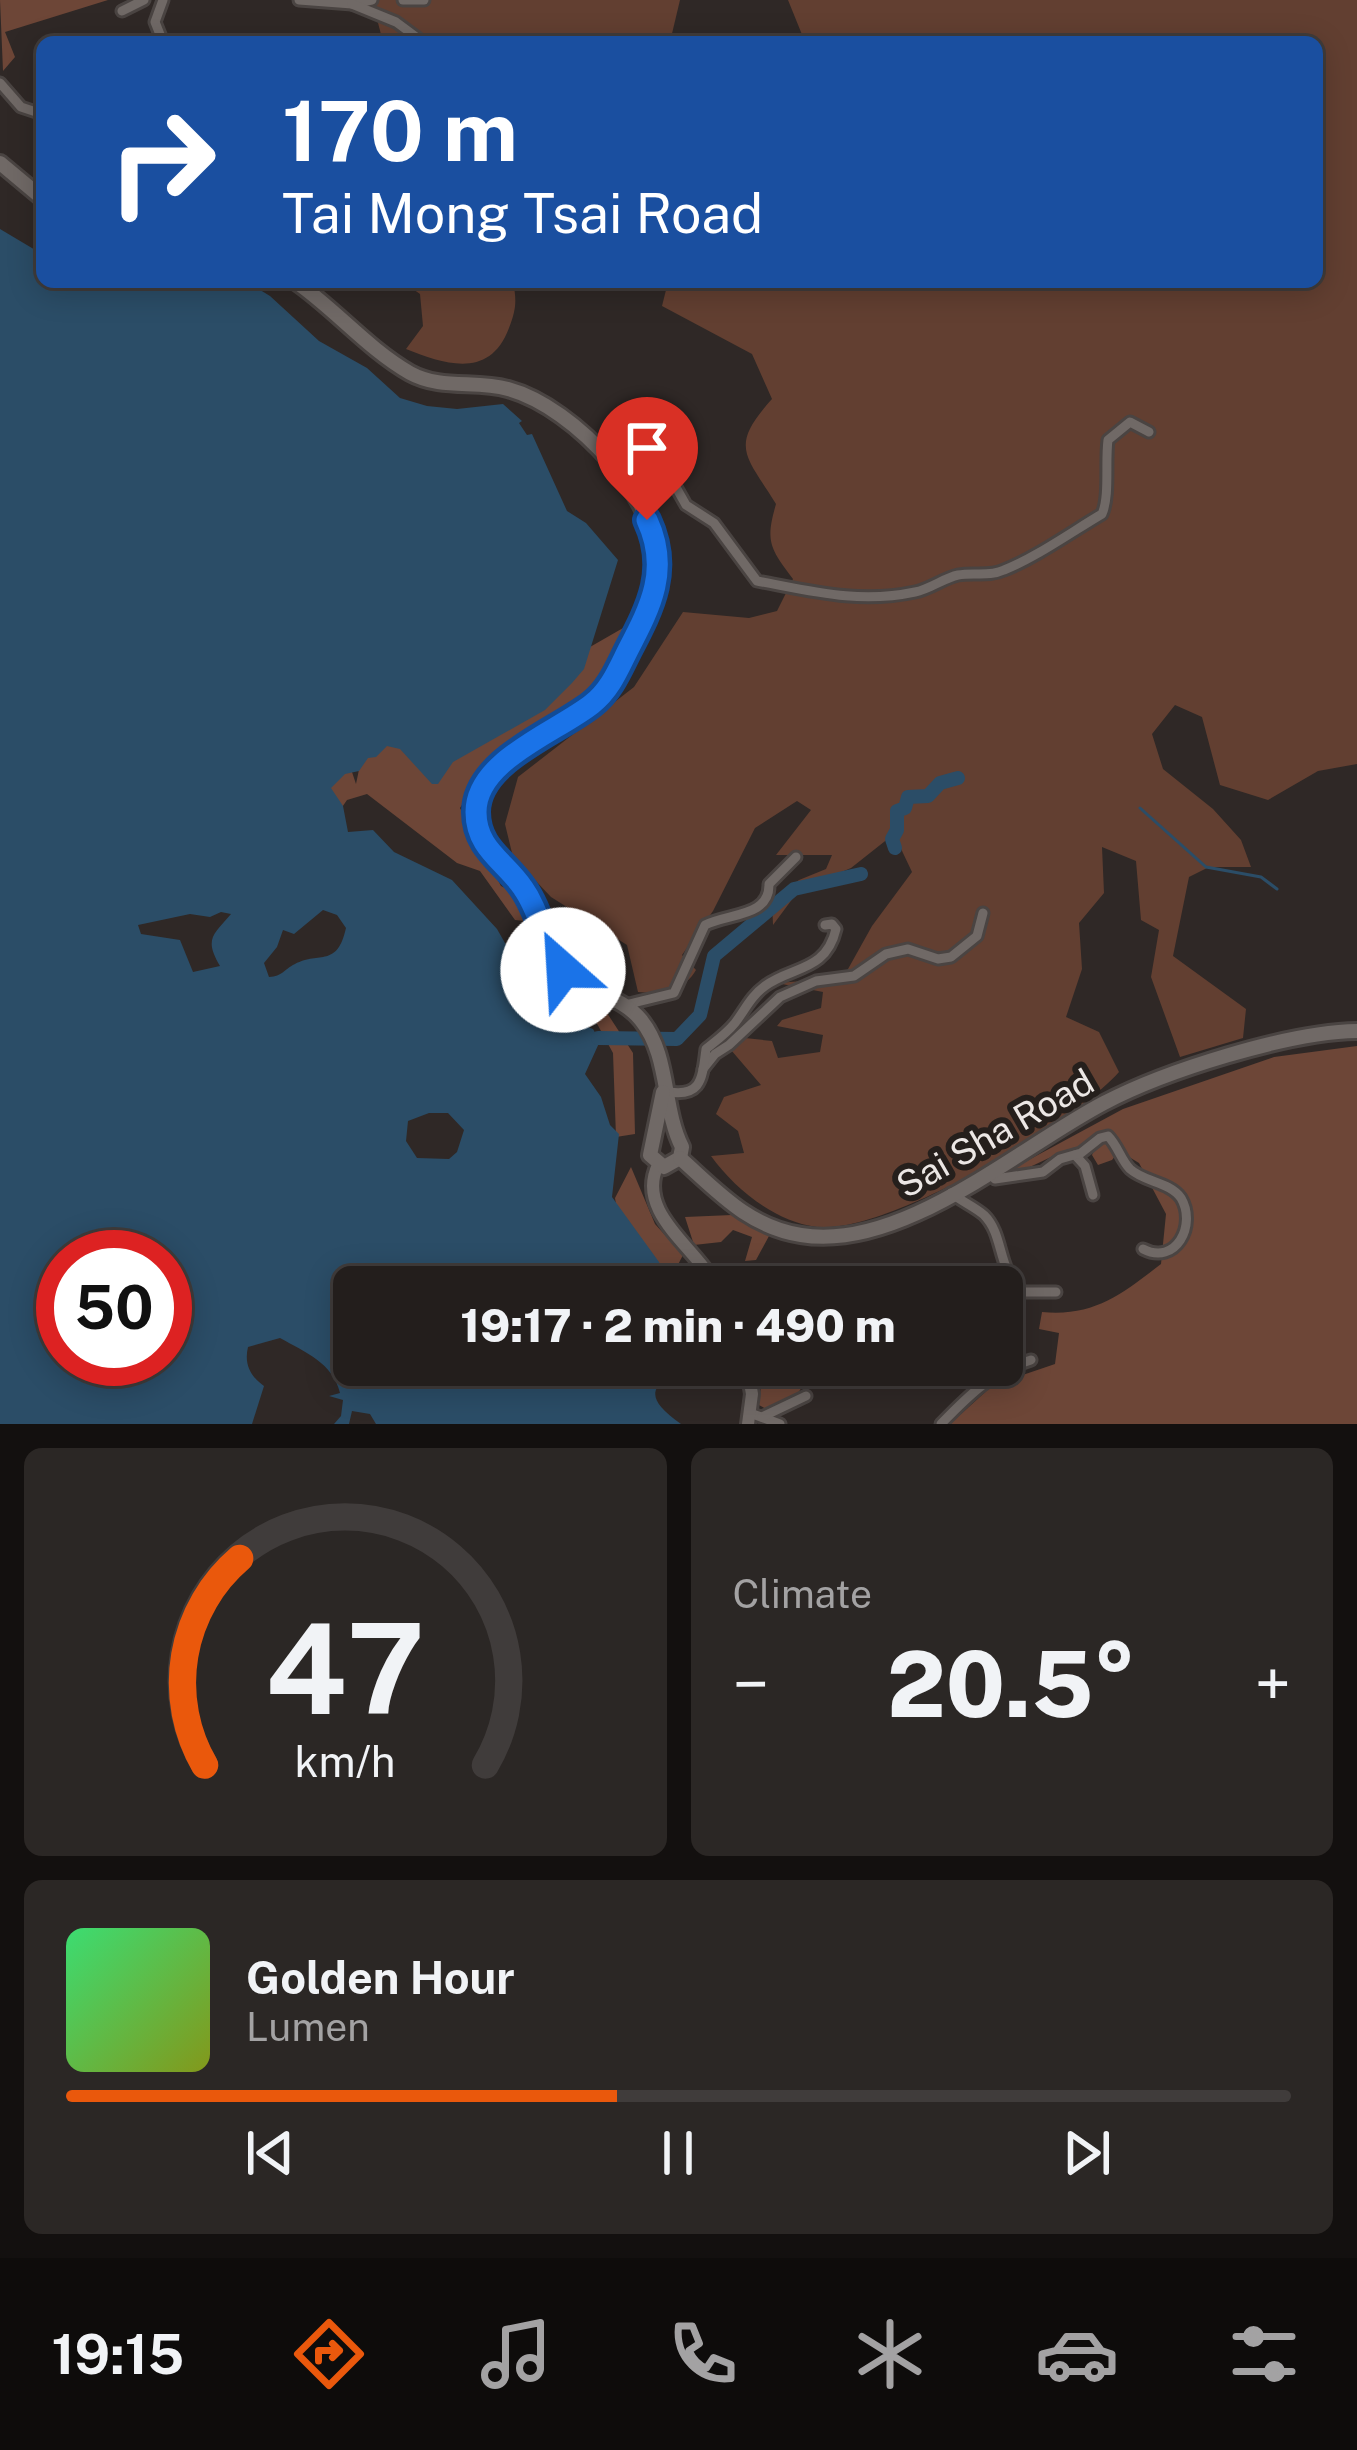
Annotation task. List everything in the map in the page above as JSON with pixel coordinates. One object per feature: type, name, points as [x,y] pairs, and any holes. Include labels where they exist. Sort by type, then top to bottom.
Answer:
[{"type":"main road","points":[[0,163],[36,193]]},
{"type":"main road","points":[[304,288],[409,372],[433,382],[501,387],[529,397],[590,436],[613,461],[655,538],[659,566],[653,599],[604,693],[493,770],[479,793],[476,815],[483,842],[525,890],[561,968],[577,982],[625,1005],[653,1039],[663,1091],[682,1147],[680,1159],[670,1166],[658,1165],[650,1155],[663,1091]]},
{"type":"main road","name":"Sai Sha Road","points":[[680,1159],[742,1213],[772,1227],[804,1236],[868,1233],[906,1220],[1103,1103],[1149,1083],[1279,1042],[1357,1031]]},
{"type":"main road","points":[[652,1142],[666,1134],[676,1137]]},
{"type":"street","points":[[122,11],[144,0]]},
{"type":"street","points":[[161,0],[155,22],[161,36]]},
{"type":"street","points":[[299,0],[372,0]]},
{"type":"street","points":[[403,0],[424,0]]},
{"type":"street","points":[[344,3],[396,22],[415,36]]},
{"type":"street","points":[[0,83],[21,107],[36,111]]},
{"type":"street","points":[[613,461],[646,460],[664,466],[686,505],[714,524],[757,581],[833,598],[865,598],[915,592],[944,584],[955,575],[982,576],[1006,570],[1102,514],[1108,500],[1104,481],[1108,440],[1130,422],[1149,432]]},
{"type":"street","points":[[625,1005],[674,993],[705,926],[764,905],[770,897],[769,884],[796,857]]},
{"type":"street","points":[[663,1091],[682,1095],[694,1090],[715,1054],[780,997],[816,981],[854,976],[886,954],[908,949],[938,959],[951,957],[977,936],[983,913]]},
{"type":"street","points":[[704,1070],[706,1049],[732,1027],[749,1000],[769,982],[794,974],[826,952],[836,929],[825,925]]},
{"type":"street","points":[[988,1172],[994,1179],[1043,1172],[1108,1136],[1130,1169],[1178,1194],[1188,1213],[1183,1236],[1166,1253],[1143,1249]]},
{"type":"street","points":[[1075,1155],[1085,1166],[1094,1196]]},
{"type":"street","points":[[658,1165],[650,1180],[657,1208],[701,1266]]},
{"type":"street","points":[[951,1193],[985,1216],[1009,1280],[1023,1292],[1056,1292]]},
{"type":"street","points":[[941,1424],[980,1385],[1005,1368],[1031,1360]]},
{"type":"street","points":[[751,1386],[753,1418]]},
{"type":"street","points":[[753,1418],[806,1396]]},
{"type":"street","points":[[753,1418],[780,1424]]},
{"type":"shaded area","points":[[0,0],[108,0],[5,32],[15,57],[3,71]]},
{"type":"shaded area","points":[[372,0],[680,0],[671,36],[381,36]]},
{"type":"shaded area","points":[[788,0],[1357,0],[1357,764],[1318,771],[1268,800],[1220,785],[1202,717],[1175,705],[1152,734],[1163,769],[1213,809],[1241,840],[1251,867],[1209,867],[1189,877],[1173,956],[1246,1009],[1243,1038],[1180,1057],[1151,977],[1159,930],[1141,920],[1136,861],[1102,847],[1104,893],[1079,923],[1082,969],[1066,1017],[1099,1032],[1119,1072],[1062,1119],[977,1172],[887,1213],[848,1225],[817,1227],[771,1211],[721,1168],[711,1156],[744,1153],[738,1131],[716,1114],[724,1097],[761,1085],[731,1050],[745,1038],[772,1041],[778,1058],[820,1052],[823,1035],[777,1026],[782,1020],[821,1008],[823,992],[777,983],[843,978],[872,926],[912,872],[894,834],[851,868],[799,890],[773,925],[772,899],[826,869],[832,855],[776,855],[811,810],[797,801],[755,828],[713,911],[682,955],[696,970],[671,990],[647,993],[638,992],[627,945],[551,897],[513,857],[505,824],[518,777],[634,687],[683,612],[749,618],[777,611],[793,579],[772,544],[776,504],[746,451],[750,429],[772,399],[752,354],[662,306],[666,288],[1323,288],[1323,36],[803,36]]},
{"type":"shaded area","points":[[412,288],[514,288],[514,311],[501,344],[491,355],[465,364],[451,363],[406,349],[423,326],[420,294]]},
{"type":"shaded area","points":[[630,624],[601,685],[574,709],[508,747],[488,765],[460,808],[501,886],[526,898],[525,921],[515,920],[480,871],[457,863],[367,794],[347,800],[334,819],[322,795],[334,764],[347,757],[356,784],[361,760],[385,738],[468,742],[590,647]]},
{"type":"shaded area","points":[[529,938],[568,992],[596,996],[633,1053],[635,1134],[616,1137],[613,1053],[595,1020],[589,1026],[566,1026],[555,997],[534,991],[525,978],[537,976],[521,959],[529,956]]},
{"type":"shaded area","points":[[1357,1046],[1357,1424],[950,1424],[992,1386],[1023,1386],[1023,1375],[1055,1364],[1059,1333],[1039,1329],[1042,1312],[1092,1307],[1120,1294],[1161,1264],[1166,1214],[1139,1163],[1119,1151],[1112,1160],[1098,1165],[1092,1155],[1097,1143],[1066,1150],[1015,1174],[1010,1170],[1123,1109],[1274,1057]]},
{"type":"shaded area","points":[[631,1167],[655,1224],[683,1255],[677,1266],[648,1266],[623,1247],[615,1198]]},
{"type":"shaded area","points":[[732,1215],[769,1236],[756,1260],[745,1261],[752,1237],[733,1230],[721,1242],[694,1245],[685,1217]]},
{"type":"shaded area","points":[[761,1386],[803,1386],[796,1396],[768,1410],[757,1404]]},
{"type":"water","points":[[0,229],[36,250],[36,288],[257,288],[319,341],[367,368],[400,398],[457,409],[503,404],[522,421],[527,435],[532,434],[567,511],[586,523],[618,560],[584,669],[545,710],[453,762],[438,784],[432,784],[400,749],[387,746],[331,788],[343,806],[348,832],[373,830],[394,852],[452,880],[497,929],[533,992],[556,1014],[593,1029],[600,1041],[585,1074],[619,1134],[612,1197],[661,1266],[333,1266],[333,1378],[317,1360],[280,1338],[248,1347],[249,1369],[264,1386],[252,1424],[0,1424]],"holes":[[[323,910],[337,915],[346,928],[338,949],[269,977],[264,963],[283,930],[294,934]],[[190,914],[231,914],[213,938],[212,949],[220,966],[193,972],[180,940],[141,934],[138,925]],[[429,1113],[448,1113],[464,1130],[457,1152],[449,1159],[417,1158],[406,1141],[408,1121]]]},
{"type":"water","points":[[337,1386],[658,1386],[656,1399],[681,1424],[376,1424],[370,1414],[352,1411],[349,1424],[334,1424],[341,1416],[343,1400],[329,1396],[340,1393]]},
{"type":"waterway","points":[[895,848],[897,811],[905,808],[908,797],[928,796],[940,783],[958,778]]},
{"type":"waterway","points":[[1140,808],[1206,867],[1261,877],[1277,889]]},
{"type":"waterway","points":[[598,1038],[677,1039],[700,1015],[714,956],[794,889],[861,874]]},
{"type":"route","points":[[563,970],[525,890],[483,842],[476,804],[493,770],[593,703],[610,684],[656,588],[658,552],[647,520]]}]
